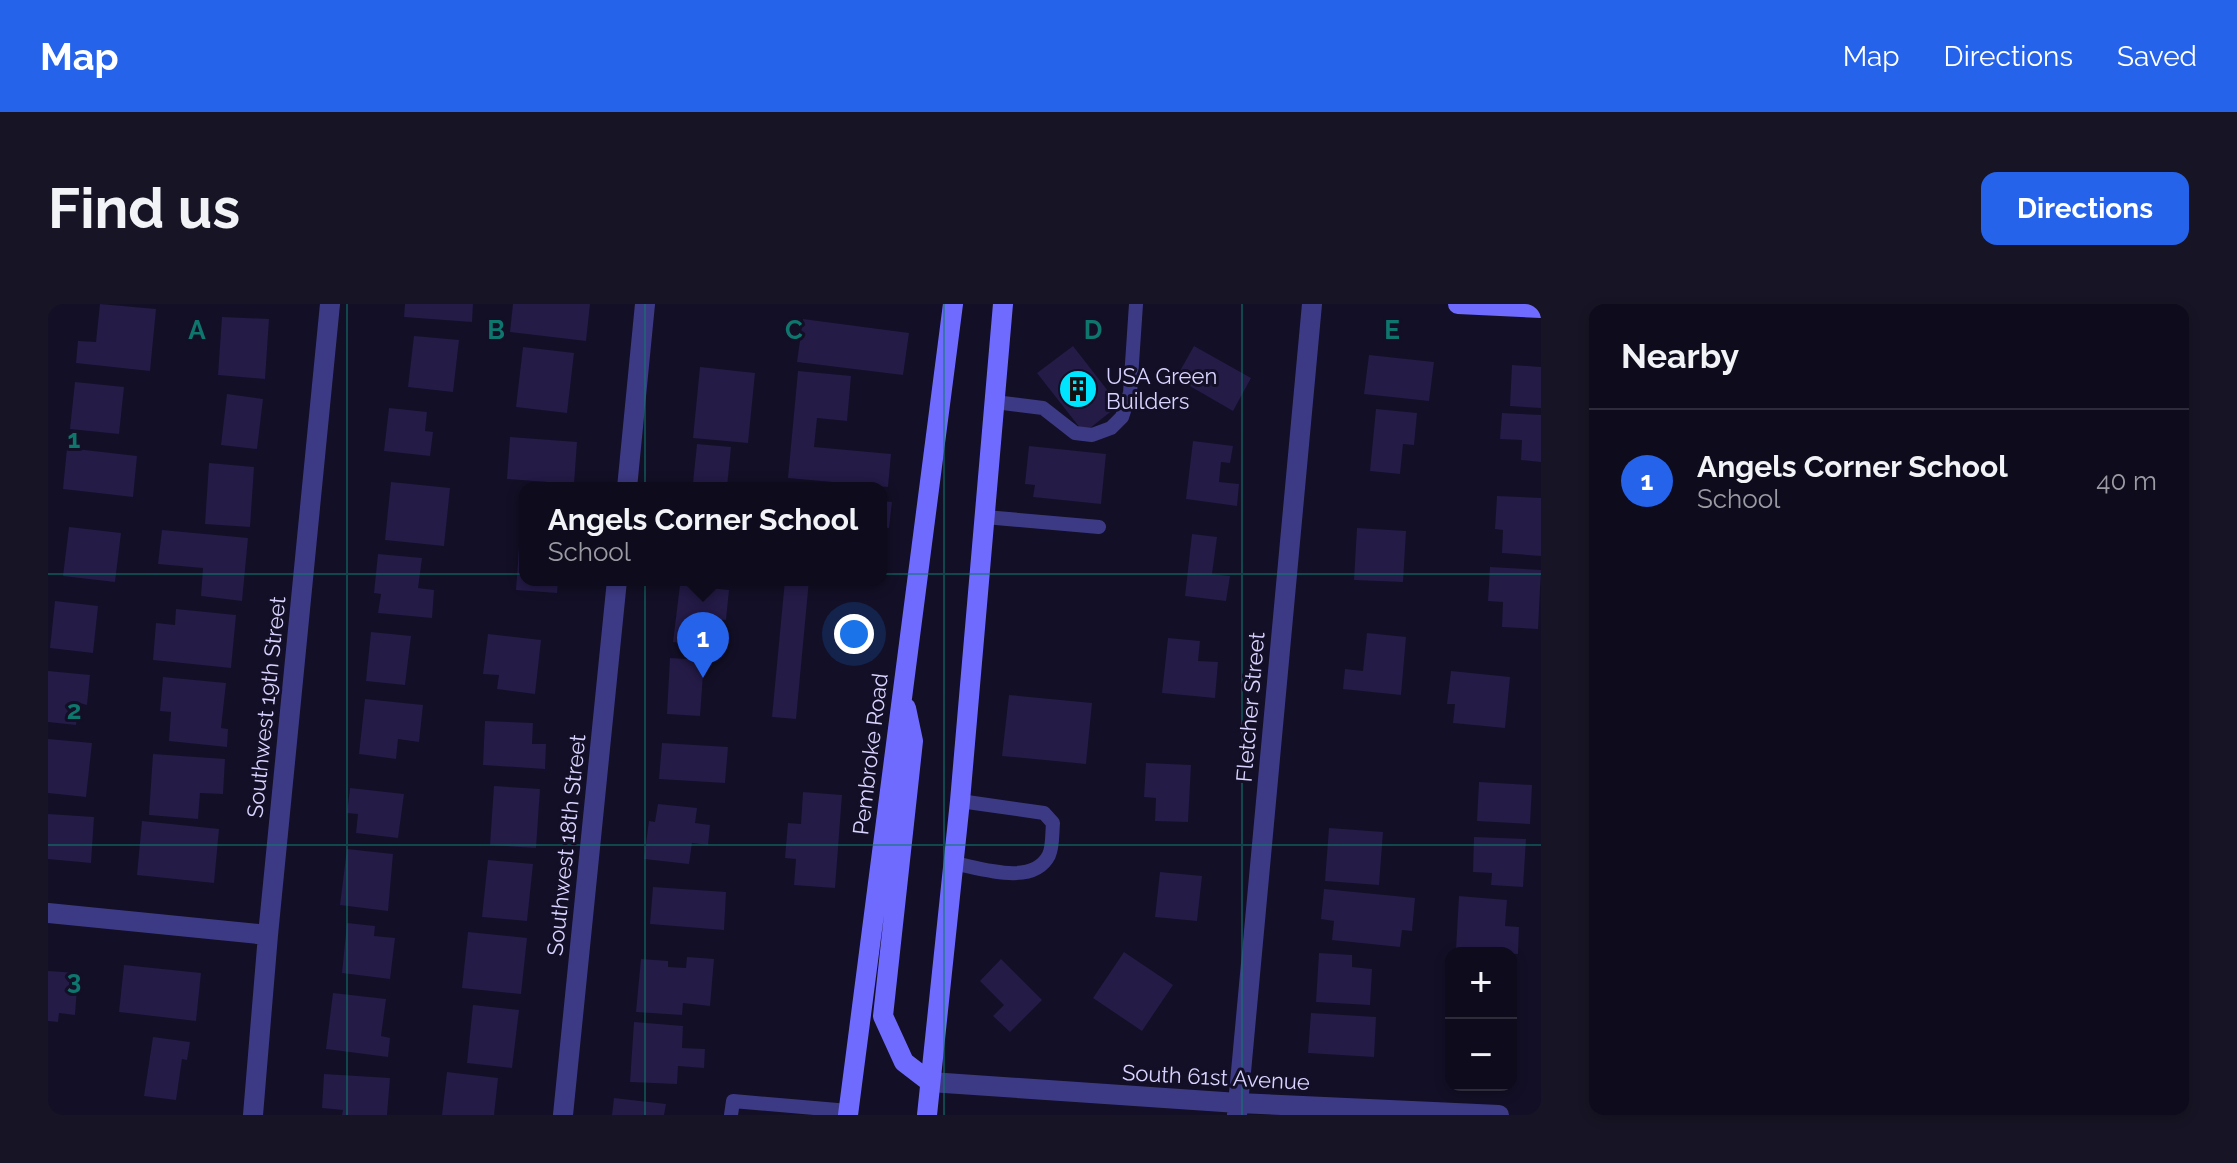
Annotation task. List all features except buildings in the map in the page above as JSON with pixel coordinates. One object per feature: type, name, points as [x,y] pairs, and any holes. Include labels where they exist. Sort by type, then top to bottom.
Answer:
[{"type":"main road","name":"Pembroke Road","points":[[848,1113],[953,304]]},
{"type":"main road","points":[[927,1115],[960,801],[1003,304]]},
{"type":"main road","points":[[1458,304],[1541,308]]},
{"type":"main road","points":[[903,692],[913,741],[883,1016],[904,1062],[930,1082]]},
{"type":"street","name":"Southwest 19th Street","points":[[253,1115],[330,304]]},
{"type":"street","points":[[628,482],[645,304]]},
{"type":"street","name":"Fletcher Street","points":[[1237,1109],[1312,304]]},
{"type":"street","name":"Southwest 18th Street","points":[[563,1115],[616,586]]},
{"type":"street","points":[[48,913],[268,935]]},
{"type":"street","name":"South 61st Avenue","points":[[930,1082],[1237,1109],[1499,1115]]},
{"type":"lane","points":[[995,402],[1043,408],[1075,433],[1092,435],[1111,428],[1122,417],[1130,393],[1136,304]]},
{"type":"lane","points":[[985,517],[1099,527]]},
{"type":"lane","points":[[953,863],[1022,873],[1038,869],[1049,855],[1052,839],[1053,823],[1044,813],[960,801]]},
{"type":"lane","points":[[731,1115],[733,1101],[848,1113]]},
{"type":"place","name":"USA Green Builders","points":[[1078,389]]},
{"type":"place","name":"Angels Corner School","points":[[703,678]]}]
